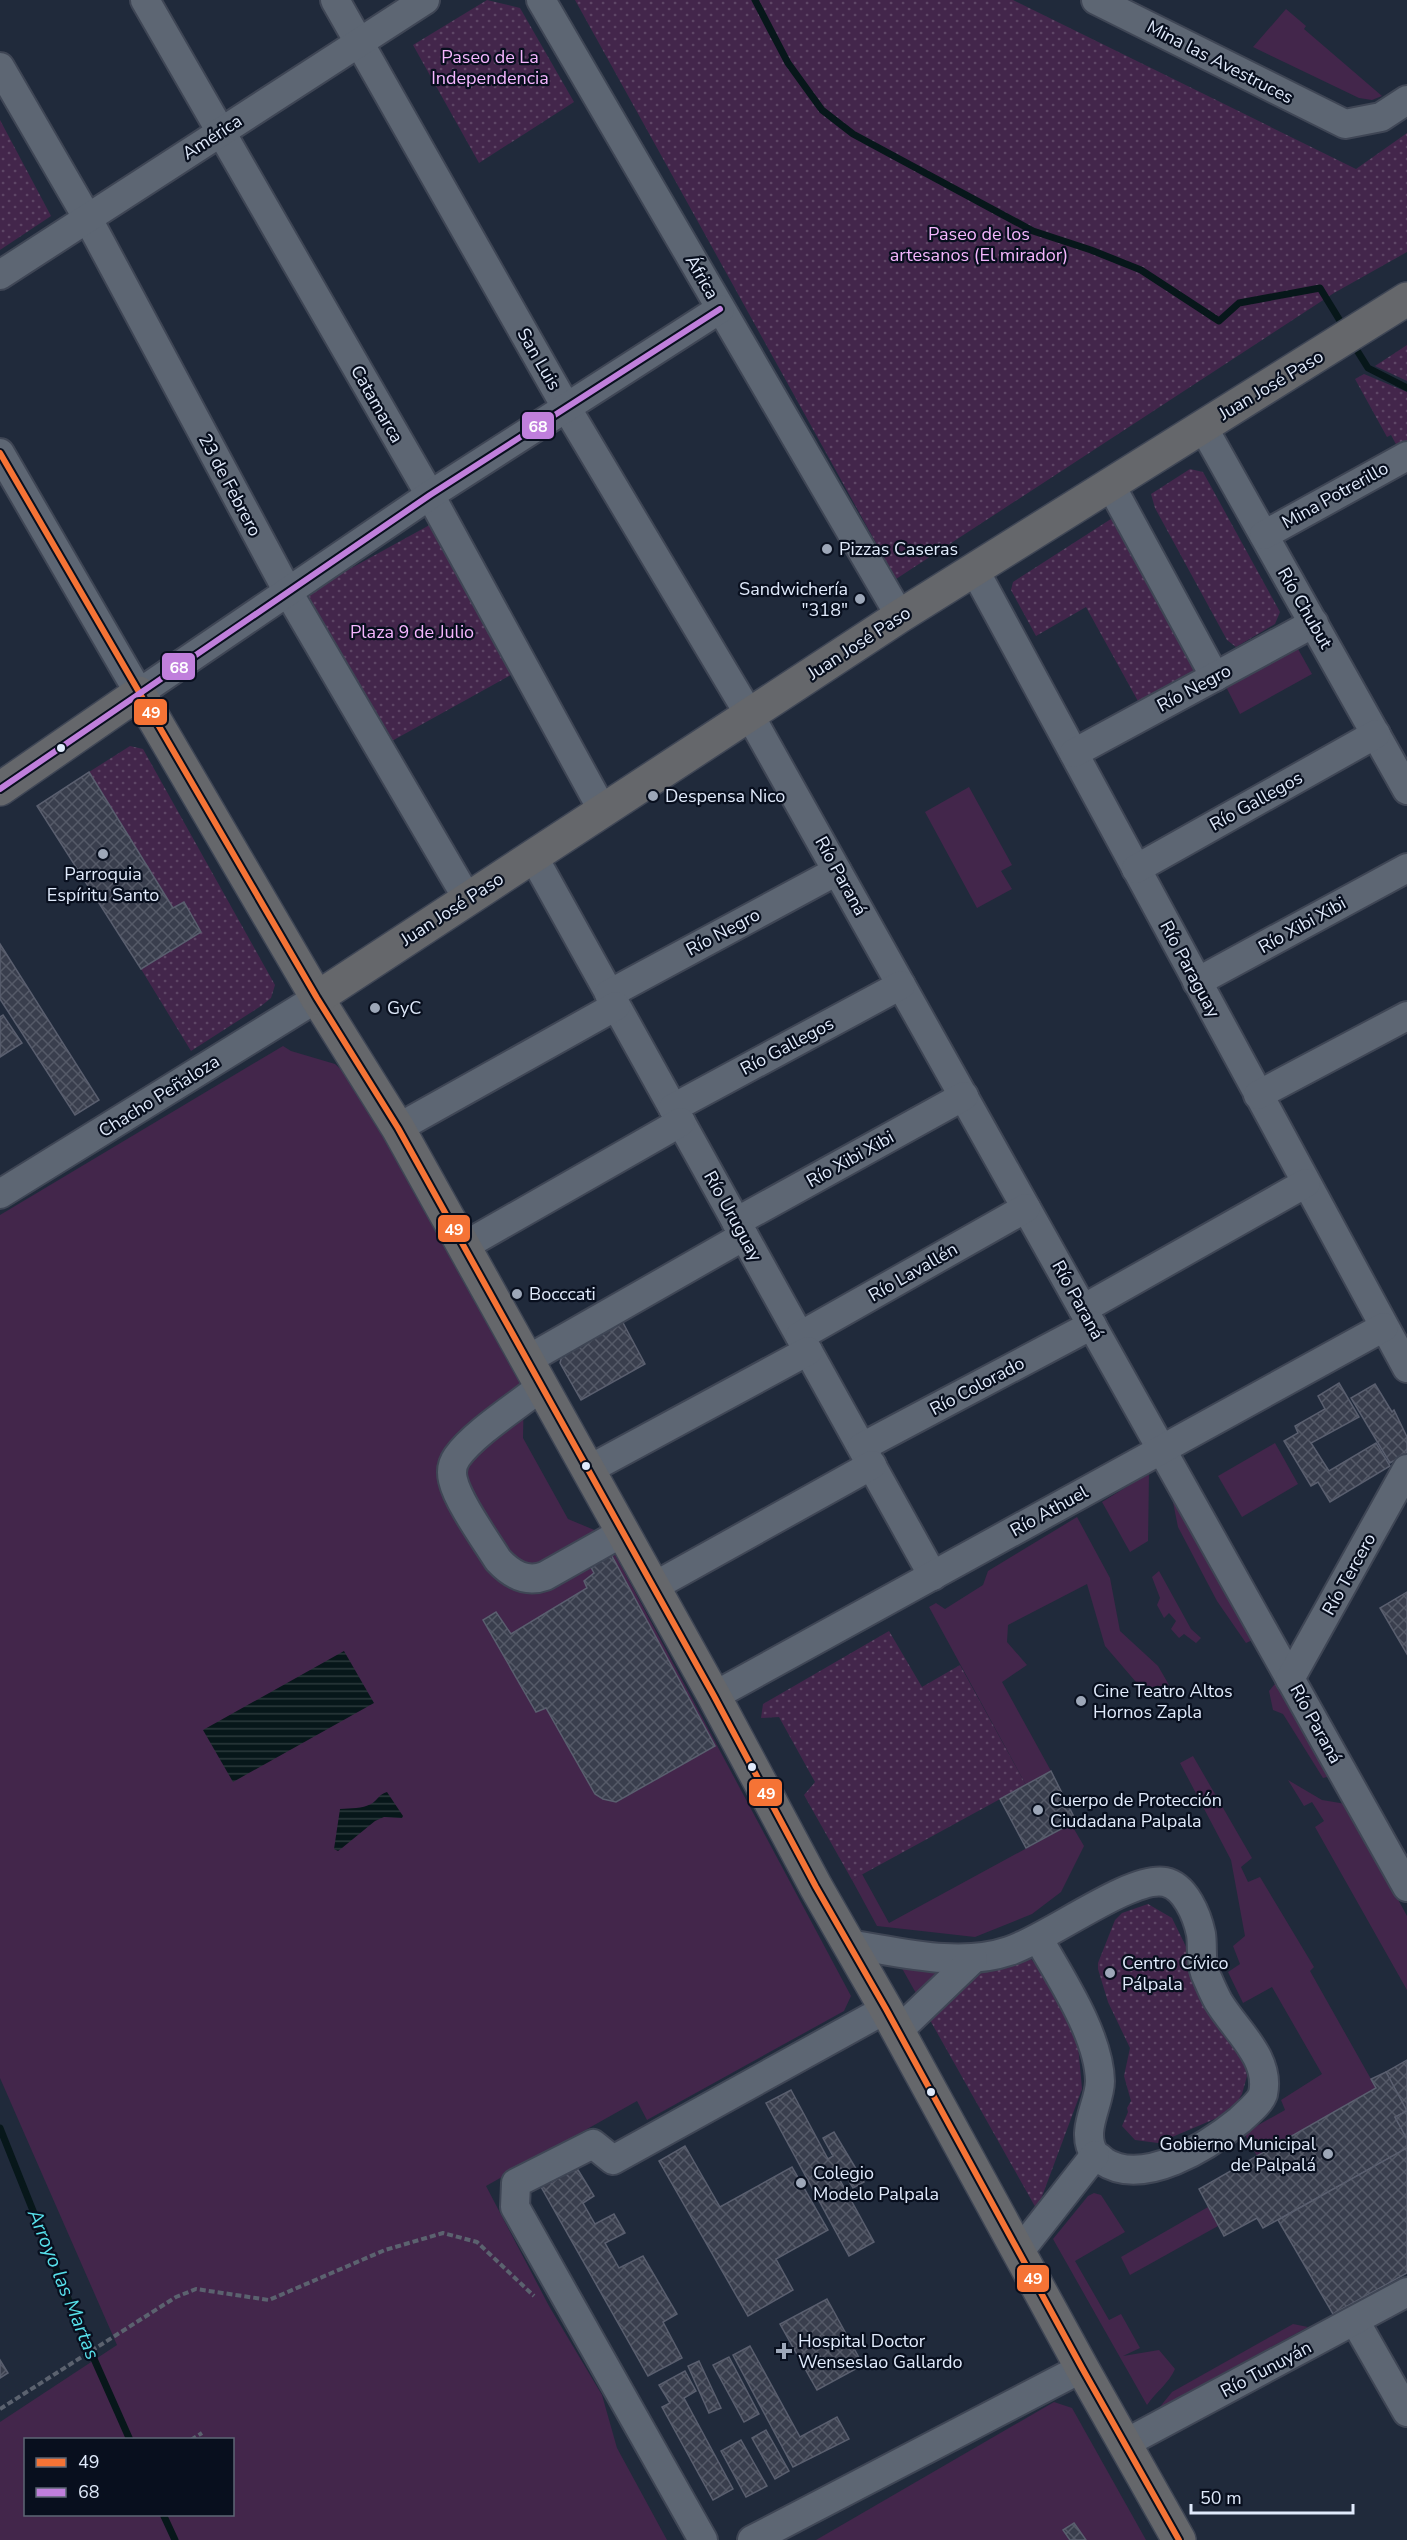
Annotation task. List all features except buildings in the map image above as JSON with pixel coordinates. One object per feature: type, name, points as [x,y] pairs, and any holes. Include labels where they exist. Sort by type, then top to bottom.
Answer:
[{"type":"main road","name":"Juan José Paso","points":[[317,998],[900,616],[1407,299]]},
{"type":"main road","points":[[0,789],[139,693],[317,998],[398,1128],[1179,2540]]},
{"type":"street","name":"Catamarca","points":[[145,0],[430,495],[603,811]]},
{"type":"street","name":"San Luis","points":[[335,0],[566,407],[749,714]]},
{"type":"street","name":"América","points":[[0,275],[425,0]]},
{"type":"street","name":"África","points":[[541,0],[900,616]]},
{"type":"street","name":"Mina las Avestruces","points":[[1096,0],[1345,124],[1381,117],[1407,100]]},
{"type":"street","name":"23 de Febrero","points":[[0,67],[88,219],[288,592],[467,898]]},
{"type":"street","points":[[0,453],[139,693],[430,495],[720,309]]},
{"type":"street","name":"Río Chubut","points":[[1203,427],[1407,790]]},
{"type":"street","name":"Mina Potrerillo","points":[[1264,535],[1407,456]]},
{"type":"street","points":[[1110,484],[1215,677]]},
{"type":"street","name":"Río Paraguay","points":[[974,569],[1407,1368]]},
{"type":"street","name":"Río Negro","points":[[1074,753],[1314,623]]},
{"type":"street","name":"Río Paraná","points":[[749,714],[1290,1679],[1405,1877]]},
{"type":"street","name":"Río Gallegos","points":[[1136,869],[1376,734]]},
{"type":"street","name":"Río Uruguay","points":[[532,856],[933,1576]]},
{"type":"street","name":"Río Xibi Xibi","points":[[1197,982],[1407,868]]},
{"type":"street","name":"Río Negro","points":[[398,1128],[613,1000],[837,871]]},
{"type":"street","name":"Río Gallegos","points":[[464,1246],[677,1115],[902,985]]},
{"type":"street","name":"Chacho Peñaloza","points":[[0,1194],[317,998]]},
{"type":"street","points":[[1258,1095],[1407,1017]]},
{"type":"street","name":"Río Xibi Xibi","points":[[623,1532],[545,1576],[536,1580],[528,1579],[507,1569],[498,1560],[458,1493],[452,1467],[456,1458],[486,1430],[534,1373],[740,1229],[964,1096]]},
{"type":"street","name":"Río Colorado","points":[[653,1587],[1306,1183]]},
{"type":"street","name":"Río Lavallén","points":[[588,1470],[804,1343],[1026,1208]]},
{"type":"street","name":"Río Athuel","points":[[714,1696],[1384,1327]]},
{"type":"street","name":"Río Tercero","points":[[1290,1679],[1407,1469]]},
{"type":"street","points":[[849,1944],[910,1954],[973,1959],[1009,1951],[1140,1885],[1152,1881],[1176,1886],[1187,1899],[1197,1923],[1201,1934],[1202,1966],[1218,2001],[1260,2062],[1264,2077],[1262,2097],[1228,2130],[1201,2148],[1169,2162],[1140,2170],[1125,2171],[1095,2155],[1090,2141],[1089,2125],[1100,2082],[1098,2065],[1080,2013],[1038,1938]]},
{"type":"street","points":[[703,2540],[515,2207],[516,2183],[593,2144],[613,2160],[892,2020],[973,1959]]},
{"type":"street","points":[[1019,2252],[1095,2155]]},
{"type":"street","name":"Río Tunuyán","points":[[1124,2444],[1407,2292]]},
{"type":"street","points":[[1356,2321],[1407,2412]]},
{"type":"street","points":[[752,2540],[1082,2368]]},
{"type":"path","points":[[0,2409],[176,2297],[196,2289],[269,2300],[385,2250],[442,2233],[477,2242],[533,2295],[540,2305]]},
{"type":"path","points":[[193,2438],[202,2433]]},
{"type":"green space","name":"Paseo de La Independencia","points":[[487,0],[520,8],[574,102],[479,163],[413,45]]},
{"type":"green space","name":"Paseo de los artesanos (El mirador)","points":[[575,0],[1013,0],[1356,169],[1407,133],[1407,252],[1334,293],[896,579]]},
{"type":"green space","points":[[1286,9],[1306,26],[1304,29],[1382,96],[1372,100],[1359,98],[1253,47]]},
{"type":"green space","points":[[0,120],[51,216],[0,250]]},
{"type":"green space","points":[[1407,345],[1407,381],[1375,366]]},
{"type":"green space","points":[[1364,374],[1407,392],[1407,443],[1398,448],[1391,435],[1387,437],[1355,379]]},
{"type":"green space","points":[[1190,469],[1203,472],[1280,612],[1275,624],[1236,647],[1227,640],[1155,508],[1151,494]]},
{"type":"green space","points":[[1128,508],[1210,662],[1139,703],[1086,607],[1036,636],[1011,590],[1013,582]]},
{"type":"green space","name":"Plaza 9 de Julio","points":[[435,522],[518,671],[390,742],[306,593]]},
{"type":"green space","points":[[1287,646],[1298,649],[1312,674],[1240,714],[1223,681]]},
{"type":"green space","points":[[130,746],[143,749],[275,985],[271,998],[261,1006],[191,1051],[141,969],[201,932],[184,902],[173,908],[89,772]]},
{"type":"green space","points":[[969,787],[1012,865],[1001,871],[1012,889],[977,908],[925,812]]},
{"type":"green space","points":[[283,1046],[291,1051],[335,1064],[359,1086],[524,1387],[523,1438],[568,1519],[604,1534],[851,1996],[844,2011],[647,2120],[637,2101],[486,2186],[549,2306],[602,2395],[617,2448],[667,2540],[0,2540],[0,2422],[117,2345],[0,2078],[0,1215]]},
{"type":"green space","points":[[1275,1443],[1298,1484],[1242,1517],[1218,1476]]},
{"type":"green space","points":[[1149,1473],[1148,1541],[1130,1552],[1102,1502]]},
{"type":"green space","points":[[1171,1492],[1257,1638],[1246,1643],[1217,1601],[1178,1527]]},
{"type":"green space","points":[[1077,1517],[1110,1578],[1120,1631],[1158,1666],[1169,1685],[1148,1696],[1105,1646],[1087,1584],[1008,1625],[1007,1642],[1027,1665],[1002,1682],[1051,1771],[1026,1785],[929,1607],[936,1603],[945,1609],[983,1585],[988,1571]]},
{"type":"green space","points":[[1159,1571],[1191,1629],[1201,1638],[1196,1643],[1184,1634],[1179,1638],[1171,1629],[1176,1621],[1169,1613],[1164,1618],[1157,1605],[1160,1598],[1152,1577]]},
{"type":"green space","points":[[889,1631],[922,1687],[960,1665],[1026,1785],[852,1880],[804,1795],[815,1782],[779,1717],[761,1718],[763,1704]]},
{"type":"green space","points":[[1279,1679],[1332,1776],[1323,1778],[1283,1714],[1273,1710],[1269,1691]]},
{"type":"green space","points":[[1193,1756],[1252,1858],[1241,1867],[1248,1882],[1260,1877],[1314,1967],[1310,1971],[1376,2088],[1257,2156],[1244,2133],[1285,2110],[1281,2100],[1322,2074],[1272,1987],[1243,2003],[1228,1972],[1240,1964],[1233,1946],[1245,1936],[1231,1860],[1180,1763]]},
{"type":"green space","points":[[1288,1780],[1322,1800],[1346,1804],[1407,1916],[1407,1990],[1315,1827],[1324,1821],[1312,1802],[1304,1806]]},
{"type":"green space","points":[[1071,1824],[1084,1846],[1061,1892],[1032,1914],[975,1937],[877,1926],[852,1880],[862,1874],[889,1923]]},
{"type":"green space","points":[[1148,1904],[1172,1918],[1243,2052],[1247,2076],[1237,2102],[1217,2118],[1158,2143],[1135,2140],[1122,2126],[1131,2101],[1124,2076],[1130,2048],[1108,2002],[1098,1969],[1098,1963],[1115,1920],[1122,1913]]},
{"type":"green space","points":[[895,1956],[950,1963],[921,2002]]},
{"type":"green space","points":[[997,1957],[1031,1959],[1050,1981],[1077,2034],[1082,2089],[1037,2210],[926,2013]]},
{"type":"green space","points":[[1094,2193],[1101,2195],[1125,2232],[1075,2261],[1109,2320],[1121,2314],[1140,2348],[1123,2356],[1159,2350],[1175,2369],[1147,2405],[1053,2239],[1088,2196]]},
{"type":"green space","points":[[1208,2207],[1218,2226],[1130,2275],[1121,2257]]},
{"type":"green space","points":[[1293,2324],[1308,2327],[1159,2408],[1172,2392]]},
{"type":"green space","points":[[1054,2402],[1072,2408],[1146,2540],[816,2540]]},
{"type":"shaded area","points":[[344,1651],[374,1703],[233,1782],[203,1730]]},
{"type":"shaded area","points":[[387,1792],[403,1816],[402,1818],[384,1817],[375,1821],[338,1851],[334,1849],[340,1809],[368,1806]]},
{"type":"waterway","points":[[755,0],[788,63],[822,110],[853,134],[1033,231],[1091,250],[1141,270],[1219,321],[1239,303],[1320,288],[1345,329]]},
{"type":"waterway","points":[[1353,344],[1368,368],[1407,388]]},
{"type":"waterway","name":"Arroyo las Martas","points":[[0,2128],[75,2316],[129,2438]]},
{"type":"waterway","name":"Arroyo las Martas","points":[[164,2516],[175,2540]]},
{"type":"transit line","name":"68","points":[[0,789],[430,495],[720,309]]},
{"type":"transit line","name":"49","points":[[0,453],[317,998],[398,1128],[1179,2540]]},
{"type":"place","name":"Pizzas Caseras","points":[[827,549]]},
{"type":"place","name":"Sandwichería \"318\"","points":[[860,599]]},
{"type":"place","name":"Despensa Nico","points":[[653,796]]},
{"type":"place","name":"Parroquia Espíritu Santo","points":[[103,854]]},
{"type":"place","name":"GyC","points":[[375,1008]]},
{"type":"place","name":"Bocccati","points":[[517,1294]]},
{"type":"place","name":"Cine Teatro Altos Hornos Zapla","points":[[1081,1701]]},
{"type":"place","name":"Cuerpo de Protección Ciudadana Palpala","points":[[1038,1810]]},
{"type":"place","name":"Centro Cívico Pálpala","points":[[1110,1973]]},
{"type":"place","name":"Gobierno Municipal de Palpalá","points":[[1328,2154]]},
{"type":"place","name":"Colegio Modelo Palpala","points":[[801,2183]]},
{"type":"place","name":"Hospital Doctor Wenseslao Gallardo","points":[[784,2351]]}]
